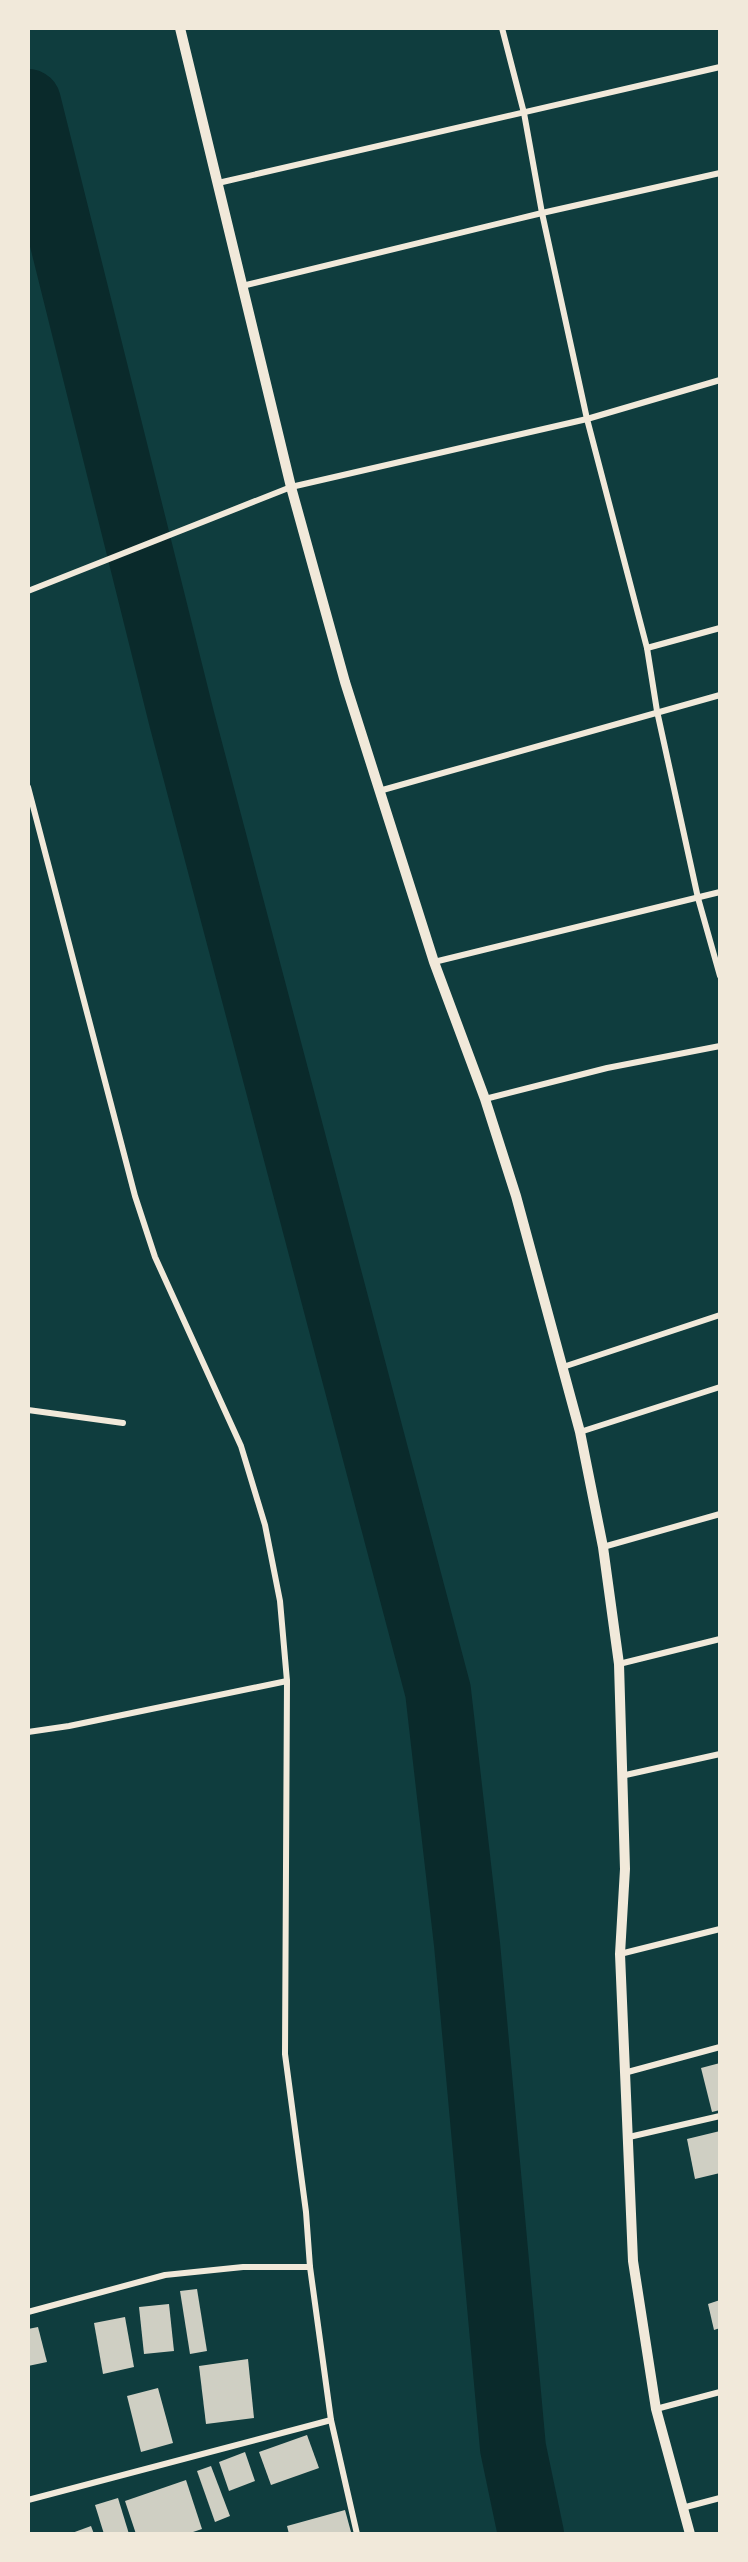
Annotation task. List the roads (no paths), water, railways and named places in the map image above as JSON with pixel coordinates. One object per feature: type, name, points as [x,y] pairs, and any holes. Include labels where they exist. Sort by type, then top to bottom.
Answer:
[{"type":"street","points":[[180,28],[291,487],[378,792],[434,962],[485,1099],[516,1196],[580,1432],[603,1547],[619,1664],[625,1869],[620,1954],[633,2261],[656,2409],[690,2534]]},
{"type":"street","points":[[502,28],[524,113],[542,213],[587,419],[647,648],[657,711],[698,898],[720,976]]},
{"type":"street","points":[[218,183],[720,67]]},
{"type":"street","points":[[242,286],[542,213],[720,173]]},
{"type":"street","points":[[28,591],[291,487],[587,419],[720,380]]},
{"type":"street","points":[[647,648],[720,628]]},
{"type":"street","points":[[378,792],[720,695]]},
{"type":"street","points":[[28,787],[135,1196],[155,1257],[242,1446],[266,1525],[280,1601],[287,1681],[285,2054],[331,2420],[357,2534]]},
{"type":"street","points":[[434,962],[720,892]]},
{"type":"street","points":[[485,1099],[607,1068],[720,1046]]},
{"type":"street","points":[[563,1368],[720,1315]]},
{"type":"street","points":[[580,1432],[720,1387]]},
{"type":"street","points":[[28,1410],[123,1424]]},
{"type":"street","points":[[603,1547],[720,1514]]},
{"type":"street","points":[[619,1664],[720,1639]]},
{"type":"street","points":[[28,1732],[69,1726],[287,1681]]},
{"type":"street","points":[[621,1776],[720,1754]]},
{"type":"street","points":[[620,1954],[720,1929]]},
{"type":"street","points":[[624,2074],[720,2047]]},
{"type":"street","points":[[629,2137],[720,2116]]},
{"type":"street","points":[[28,2312],[165,2275],[243,2267],[310,2266]]},
{"type":"street","points":[[656,2409],[720,2392]]},
{"type":"street","points":[[28,2500],[331,2420]]},
{"type":"street","points":[[682,2508],[720,2498]]},
{"type":"waterway","points":[[28,102],[182,720],[438,1691],[467,1944],[513,2448],[531,2534]]}]
